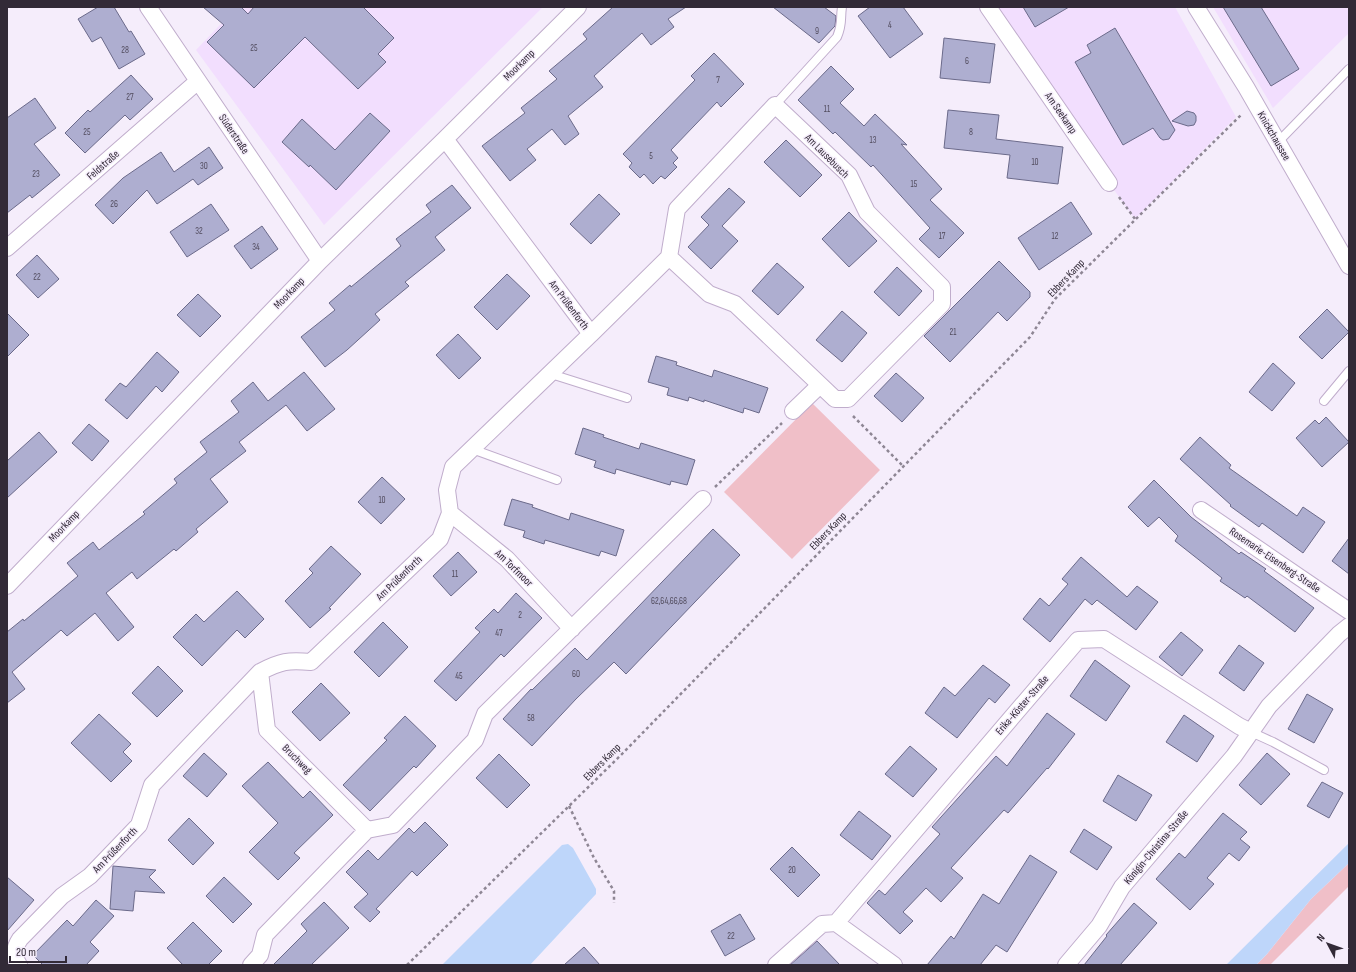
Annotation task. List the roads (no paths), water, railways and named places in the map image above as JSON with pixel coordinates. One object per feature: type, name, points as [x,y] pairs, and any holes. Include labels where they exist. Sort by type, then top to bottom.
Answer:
[{"type":"street","name":"Süderstraße","points":[[148,7],[320,261]]},
{"type":"street","name":"Moorkamp","points":[[7,586],[320,261],[445,140],[578,7]]},
{"type":"street","name":"Am Seekamp","points":[[988,7],[1109,183]]},
{"type":"street","name":"Knickchaussee","points":[[1196,7],[1254,101],[1349,266]]},
{"type":"street","name":"Feldstraße","points":[[7,248],[198,81]]},
{"type":"street","points":[[591,334],[669,257],[677,209],[775,105]]},
{"type":"street","name":"Am Lausebusch","points":[[775,105],[849,175],[867,212],[942,287],[942,304],[848,399],[835,399],[820,385]]},
{"type":"street","name":"Am Prüßenforth","points":[[19,965],[16,961],[14,952],[20,939],[62,896],[90,876],[139,826],[152,785],[260,672],[276,664],[293,661],[311,662],[440,538],[450,513],[447,490],[453,467],[591,334],[445,140]]},
{"type":"street","points":[[669,257],[709,294],[735,304],[820,385],[793,411]]},
{"type":"street","points":[[251,965],[260,956],[265,935],[367,830],[393,825],[475,740],[485,714],[703,499]]},
{"type":"street","name":"Rosemarie-Eisenberg-Straße","points":[[1201,510],[1349,611]]},
{"type":"street","name":"Am Torfmoor","points":[[450,513],[507,559],[572,629]]},
{"type":"street","name":"Königin-Christina-Straße","points":[[1066,965],[1099,926],[1122,887],[1234,756],[1269,706],[1339,634],[1349,626]]},
{"type":"street","name":"Erika-Köster-Straße","points":[[836,923],[1078,640],[1104,639],[1239,726],[1251,732]]},
{"type":"street","name":"Bruchweg","points":[[260,672],[267,730],[367,830]]},
{"type":"street","points":[[776,965],[822,924],[836,923],[894,965]]},
{"type":"lane","points":[[775,105],[837,37],[842,26],[840,15],[842,7]]},
{"type":"lane","points":[[1278,142],[1349,69]]},
{"type":"lane","points":[[1324,401],[1349,371]]},
{"type":"lane","points":[[551,374],[627,398]]},
{"type":"lane","points":[[472,449],[557,480]]},
{"type":"lane","points":[[1251,732],[1273,742],[1324,770]]},
{"type":"water","points":[[1349,843],[1349,863],[1311,899],[1267,954],[1256,965],[1226,965]]},
{"type":"water","points":[[568,844],[573,848],[596,889],[596,894],[530,965],[442,965],[562,845]]}]
